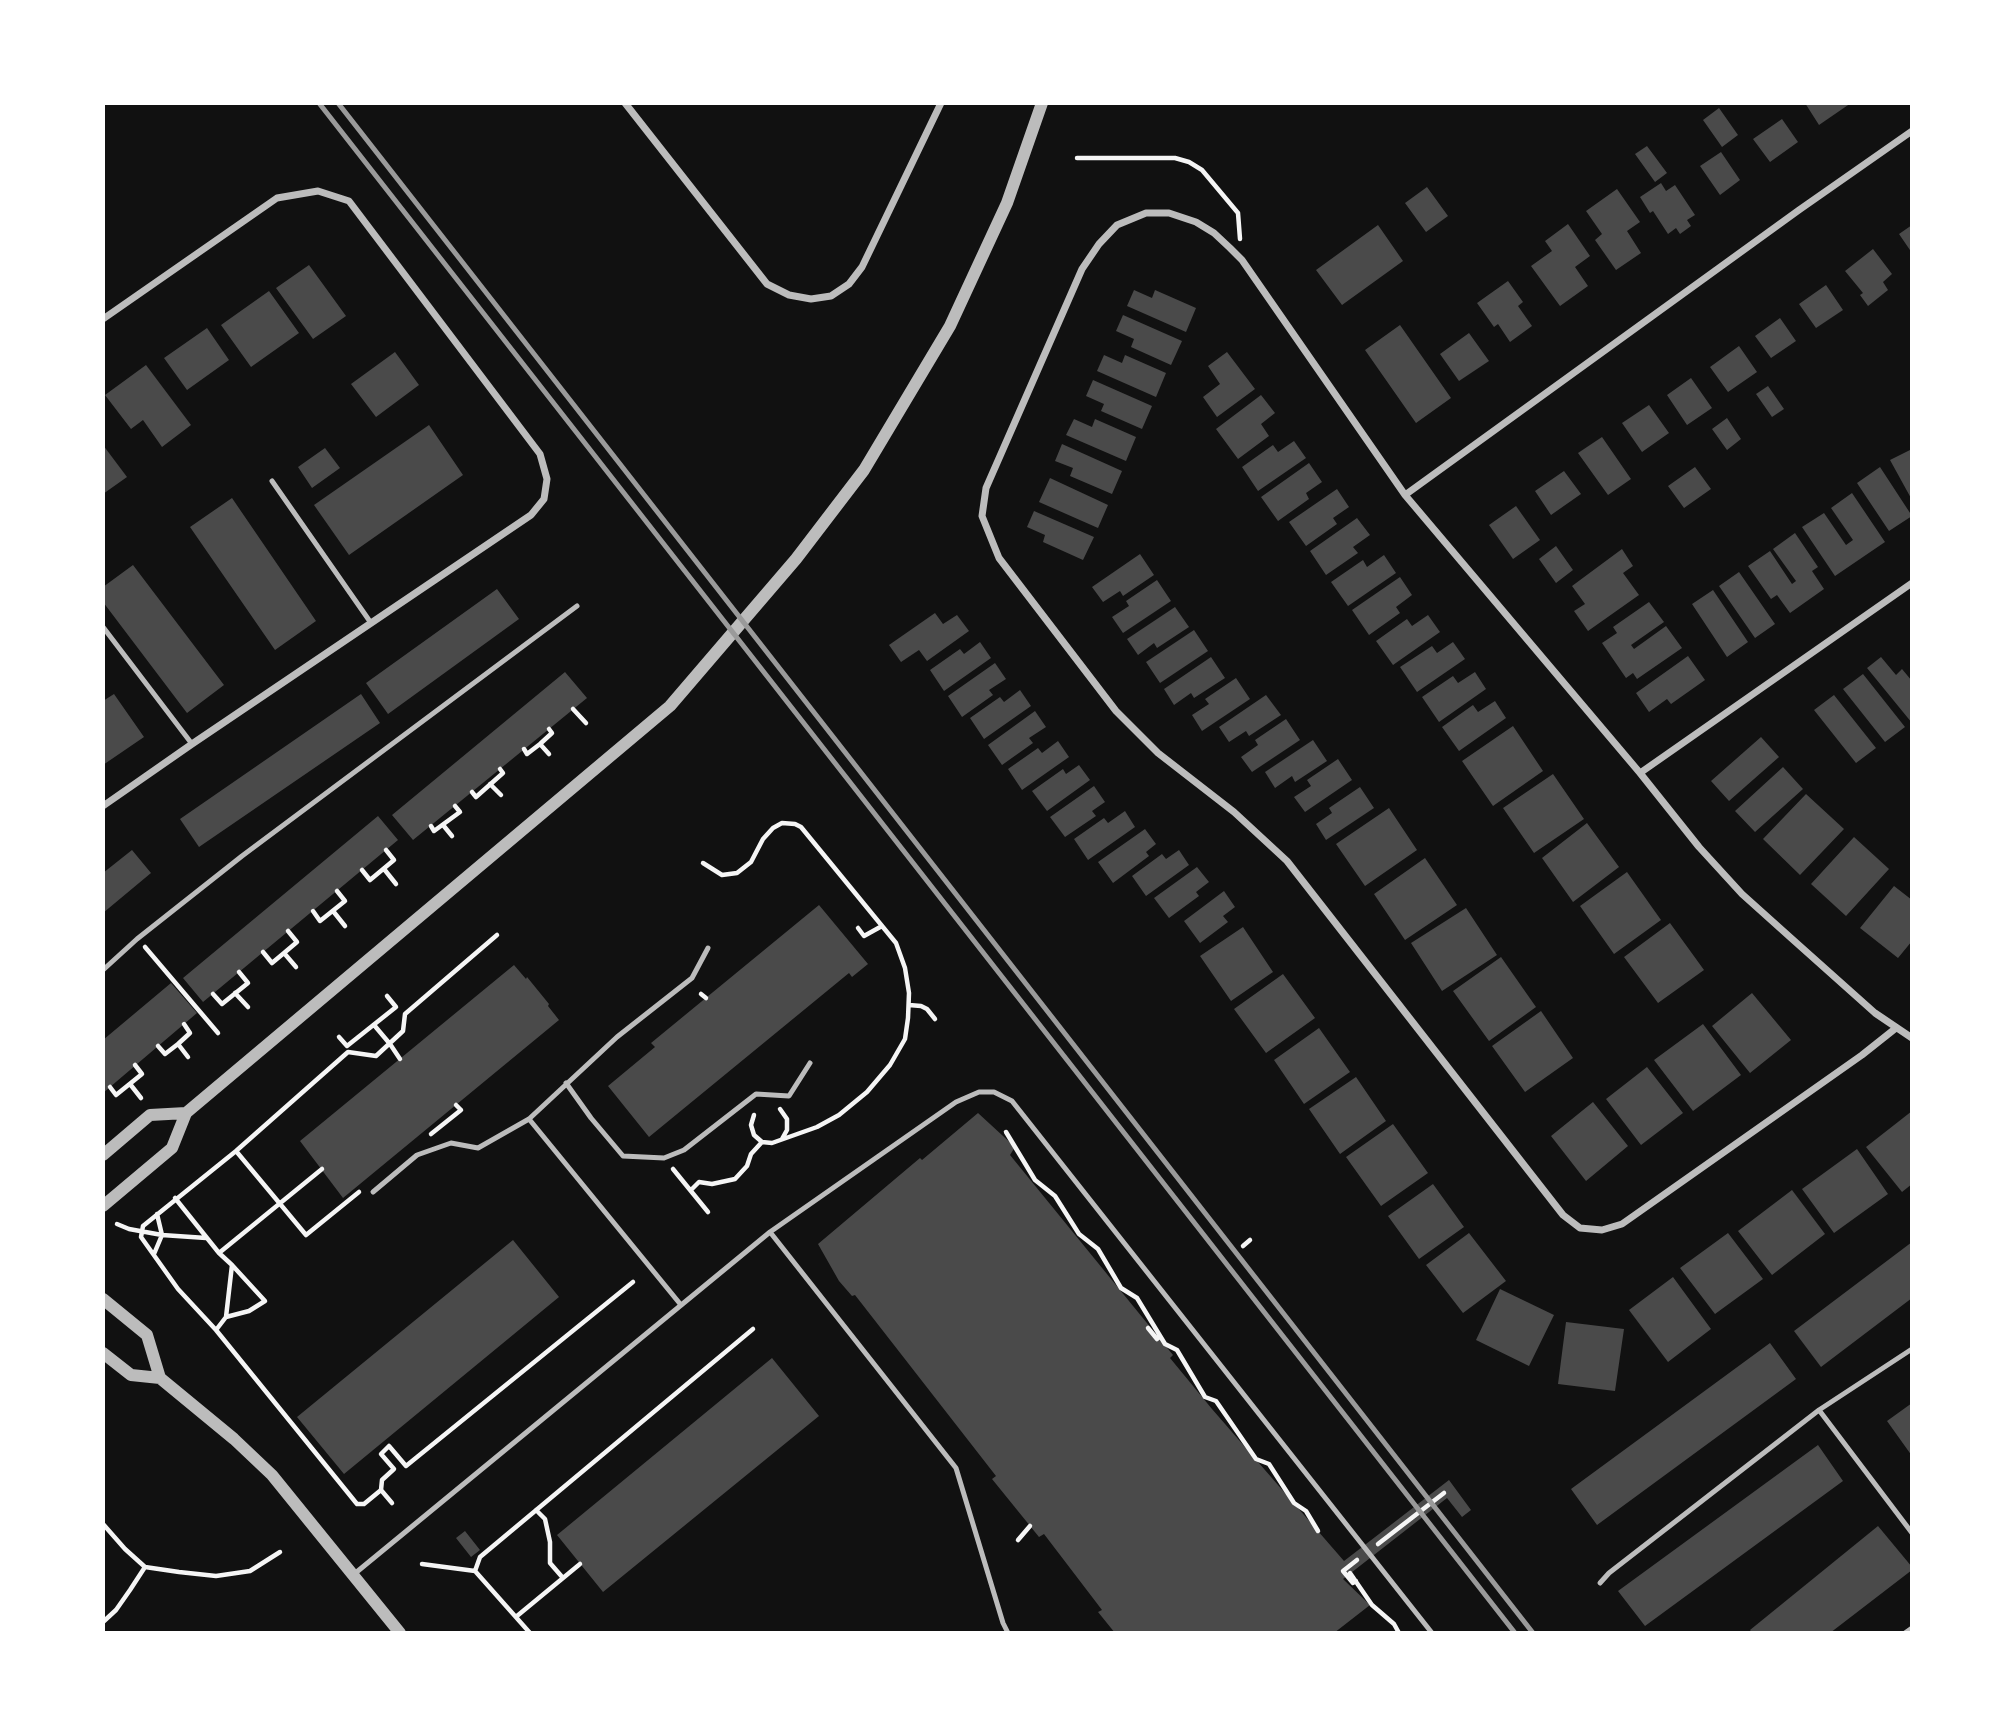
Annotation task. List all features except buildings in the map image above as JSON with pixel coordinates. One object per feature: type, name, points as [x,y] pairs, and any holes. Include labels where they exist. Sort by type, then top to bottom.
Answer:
[{"type":"street","points":[[625,103],[767,284],[789,295],[811,299],[831,296],[849,284],[862,267],[941,103]]},
{"type":"street","points":[[103,1206],[172,1148],[186,1113],[670,706],[796,559],[864,470],[950,326],[1007,203],[1042,103]]},
{"type":"street","points":[[1405,495],[1912,131]]},
{"type":"street","points":[[103,318],[277,198],[318,191],[349,201],[540,454],[547,479],[544,499],[531,515],[103,806]]},
{"type":"street","points":[[1896,1028],[1862,1055],[1622,1224],[1602,1230],[1580,1228],[1563,1215],[1287,861],[1234,812],[1158,754],[1116,711],[999,558],[982,516],[986,488],[1082,268],[1098,244],[1117,225],[1146,213],[1169,213],[1196,222],[1214,233],[1242,260],[1405,495],[1699,847],[1742,894],[1875,1013],[1912,1038]]},
{"type":"street","points":[[1640,774],[1912,583]]},
{"type":"street","points":[[103,1155],[150,1115],[186,1113]]},
{"type":"street","points":[[103,1299],[148,1335],[160,1378],[234,1439],[272,1475],[400,1633]]},
{"type":"street","points":[[103,1353],[131,1376],[160,1378]]},
{"type":"lane","points":[[272,481],[371,623]]},
{"type":"lane","points":[[103,970],[137,939],[242,856],[577,606]]},
{"type":"lane","points":[[103,627],[192,744]]},
{"type":"lane","points":[[373,1192],[417,1155],[451,1143],[478,1147],[529,1119],[617,1037],[692,978],[708,948]]},
{"type":"lane","points":[[566,1083],[623,1156],[664,1158],[684,1150],[755,1094],[789,1096],[810,1063]]},
{"type":"lane","points":[[352,1574],[770,1232],[956,1102],[979,1093],[994,1092],[1012,1101],[1432,1633]]},
{"type":"lane","points":[[529,1119],[681,1305]]},
{"type":"lane","points":[[770,1232],[956,1468],[1008,1633]]},
{"type":"lane","points":[[1600,1583],[1609,1573],[1819,1410],[1912,1349]]},
{"type":"lane","points":[[1819,1410],[1912,1533]]},
{"type":"lane","points":[[1905,1633],[1912,1628]]},
{"type":"path","points":[[1077,158],[1174,158],[1189,162],[1202,170],[1238,213],[1242,260]]},
{"type":"path","points":[[573,709],[586,723]]},
{"type":"path","points":[[524,749],[527,754],[540,744],[552,733],[549,729]]},
{"type":"path","points":[[540,744],[549,754]]},
{"type":"path","points":[[472,792],[476,797],[503,773],[500,769]]},
{"type":"path","points":[[490,784],[501,795]]},
{"type":"path","points":[[431,826],[434,831],[460,812],[455,806]]},
{"type":"path","points":[[703,863],[722,875],[737,873],[751,862],[763,839],[773,828],[782,823],[801,827],[896,943],[905,968],[909,993],[905,1039],[890,1065],[867,1092],[839,1115],[817,1127],[772,1143],[762,1142],[754,1135],[751,1125],[754,1114],[762,1107]]},
{"type":"path","points":[[443,825],[452,836]]},
{"type":"path","points":[[362,870],[370,880],[384,869],[394,860],[386,850]]},
{"type":"path","points":[[384,869],[396,884]]},
{"type":"path","points":[[313,911],[320,921],[345,901],[337,891]]},
{"type":"path","points":[[333,911],[345,926]]},
{"type":"path","points":[[858,928],[864,936],[882,926]]},
{"type":"path","points":[[263,952],[272,963],[284,953],[296,942],[288,931]]},
{"type":"path","points":[[497,935],[405,1014],[403,1031],[376,1056],[348,1052],[236,1151],[143,1226],[141,1237],[178,1290],[216,1330],[357,1504],[364,1504],[381,1490],[382,1480],[394,1469],[381,1454],[389,1446],[406,1466],[633,1282]]},
{"type":"path","points":[[137,939],[218,1033]]},
{"type":"path","points":[[284,953],[296,967]]},
{"type":"path","points":[[213,994],[222,1004],[247,983],[239,972]]},
{"type":"path","points":[[235,993],[248,1007]]},
{"type":"path","points":[[340,1037],[347,1046],[396,1007],[387,996]]},
{"type":"path","points":[[909,1005],[922,1006],[935,1019]]},
{"type":"path","points":[[158,1046],[165,1054],[178,1044],[190,1033],[184,1024]]},
{"type":"path","points":[[374,1025],[400,1059]]},
{"type":"path","points":[[178,1044],[188,1058]]},
{"type":"path","points":[[110,1087],[116,1095],[142,1074],[135,1065]]},
{"type":"path","points":[[130,1084],[141,1098]]},
{"type":"path","points":[[430,1135],[461,1110],[456,1105]]},
{"type":"path","points":[[772,1106],[782,1110],[788,1119],[787,1130],[782,1139]]},
{"type":"path","points":[[1006,1132],[1035,1180],[1055,1196],[1079,1234],[1098,1248],[1121,1288],[1136,1298],[1165,1344],[1177,1350],[1205,1396],[1216,1401],[1256,1459],[1269,1464],[1294,1503],[1306,1511],[1318,1531]]},
{"type":"path","points":[[691,1190],[699,1182],[712,1184],[735,1179],[762,1142]]},
{"type":"path","points":[[236,1151],[306,1235],[368,1185]]},
{"type":"path","points":[[664,1158],[708,1212]]},
{"type":"path","points":[[219,1253],[322,1169]]},
{"type":"path","points":[[175,1198],[219,1253],[265,1301],[249,1311],[226,1317]]},
{"type":"path","points":[[153,1255],[162,1236],[157,1214]]},
{"type":"path","points":[[117,1224],[162,1236],[207,1238]]},
{"type":"path","points":[[1243,1246],[1250,1240]]},
{"type":"path","points":[[216,1330],[226,1317],[232,1265]]},
{"type":"path","points":[[1148,1328],[1157,1339],[1160,1336]]},
{"type":"path","points":[[475,1571],[478,1555],[537,1510],[753,1329]]},
{"type":"path","points":[[1185,1376],[1189,1371]]},
{"type":"path","points":[[381,1490],[392,1503]]},
{"type":"path","points":[[1373,1548],[1444,1493]]},
{"type":"path","points":[[537,1510],[545,1519],[550,1542],[550,1563],[564,1578]]},
{"type":"path","points":[[103,1524],[145,1567],[216,1576],[250,1571],[279,1552]]},
{"type":"path","points":[[1018,1540],[1030,1526]]},
{"type":"path","points":[[1356,1581],[1353,1583],[1343,1571],[1363,1556]]},
{"type":"path","points":[[422,1564],[475,1571],[530,1633]]},
{"type":"path","points":[[517,1616],[580,1564]]},
{"type":"path","points":[[103,1622],[123,1600],[145,1567]]},
{"type":"path","points":[[1350,1573],[1372,1605],[1394,1624],[1399,1633]]},
{"type":"railway","points":[[319,103],[1515,1633]]},
{"type":"railway","points":[[338,103],[1533,1633]]}]
